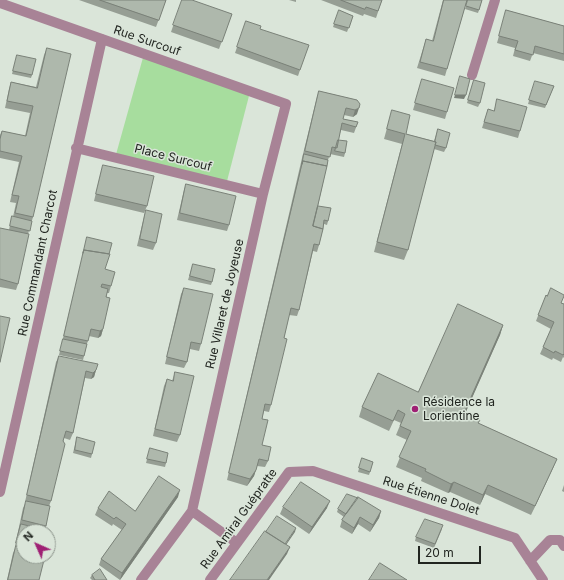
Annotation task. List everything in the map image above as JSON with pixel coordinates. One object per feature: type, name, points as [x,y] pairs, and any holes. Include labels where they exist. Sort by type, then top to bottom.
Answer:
[{"type":"street","points":[[472,75],[495,0]]},
{"type":"street","name":"Rue Surcouf","points":[[0,3],[286,104]]},
{"type":"street","name":"Rue Commandant Charcot","points":[[0,492],[76,148],[102,39]]},
{"type":"street","name":"Rue Villaret de Joyeuse","points":[[141,580],[192,511],[263,194],[286,104]]},
{"type":"street","name":"Place Surcouf","points":[[76,148],[263,194]]},
{"type":"street","name":"Rue Étienne Dolet","points":[[289,472],[313,471],[515,538],[544,580]]},
{"type":"street","name":"Rue Amiral Guépratte","points":[[210,580],[289,472]]},
{"type":"street","points":[[192,511],[237,543]]},
{"type":"street","points":[[530,561],[550,540],[560,540],[564,546]]},
{"type":"green space","points":[[144,54],[250,92],[226,185],[115,158]]},
{"type":"building","points":[[100,0],[166,0],[159,20]]},
{"type":"building","points":[[182,0],[192,0],[232,14],[222,42],[173,25]]},
{"type":"building","points":[[341,0],[382,0],[378,11],[366,7],[365,9]]},
{"type":"building","points":[[444,0],[467,0],[447,69],[420,62],[426,39],[433,41]]},
{"type":"building","points":[[468,0],[482,0],[479,10],[466,6]]},
{"type":"building","points":[[339,10],[353,16],[349,28],[334,24]]},
{"type":"building","points":[[506,10],[564,26],[564,54],[535,46],[533,55],[515,50],[518,41],[499,36]]},
{"type":"building","points":[[246,21],[261,26],[260,29],[309,45],[300,70],[237,47]]},
{"type":"building","points":[[47,48],[71,54],[33,217],[15,213],[19,196],[12,195],[22,156],[0,151],[0,139],[2,131],[26,136],[33,106],[7,101],[11,82],[37,88]]},
{"type":"building","points":[[17,55],[36,59],[32,75],[13,71]]},
{"type":"building","points":[[460,76],[470,79],[466,95],[455,95]]},
{"type":"building","points":[[422,79],[454,88],[447,112],[415,103]]},
{"type":"building","points":[[474,80],[485,83],[480,103],[468,100]]},
{"type":"building","points":[[535,81],[554,86],[546,105],[529,100]]},
{"type":"building","points":[[319,91],[357,100],[360,104],[359,108],[355,110],[346,108],[343,119],[358,122],[356,127],[342,123],[337,148],[332,147],[330,157],[305,151]]},
{"type":"building","points":[[497,99],[527,107],[520,131],[484,122],[488,109],[494,111]]},
{"type":"building","points":[[392,110],[410,115],[406,134],[436,142],[408,250],[377,242],[405,134],[387,129]]},
{"type":"building","points":[[438,129],[450,133],[446,148],[435,145]]},
{"type":"building","points":[[338,140],[347,141],[345,153],[335,151]]},
{"type":"building","points":[[304,154],[328,160],[327,166],[303,161],[302,164]]},
{"type":"building","points":[[303,161],[327,166],[313,226],[323,229],[319,245],[314,244],[299,310],[291,308],[284,338],[287,339],[271,405],[265,404],[262,419],[268,420],[262,445],[271,447],[268,461],[259,459],[256,470],[250,479],[229,473]]},
{"type":"building","points":[[103,165],[154,176],[147,206],[96,194]]},
{"type":"building","points":[[186,184],[236,196],[229,225],[180,213]]},
{"type":"building","points":[[318,206],[331,208],[328,221],[324,220],[323,229],[313,226]]},
{"type":"building","points":[[146,210],[162,214],[156,243],[140,239]]},
{"type":"building","points":[[12,216],[32,221],[30,231],[10,226]]},
{"type":"building","points":[[0,228],[29,234],[18,284],[0,279]]},
{"type":"building","points":[[87,237],[112,243],[109,254],[84,250],[83,253]]},
{"type":"building","points":[[84,250],[110,254],[105,269],[115,272],[111,286],[102,284],[101,287],[108,289],[106,297],[110,298],[103,329],[100,331],[91,329],[88,341],[64,336]]},
{"type":"building","points":[[193,264],[215,269],[212,282],[190,276]]},
{"type":"building","points":[[184,288],[213,294],[201,344],[191,342],[187,362],[167,357]]},
{"type":"building","points":[[551,288],[564,295],[561,303],[564,304],[563,355],[555,351],[554,353],[543,347],[554,322],[538,315],[546,295],[547,296]]},
{"type":"building","name":"Résidence la Lorientine","points":[[458,304],[503,325],[464,413],[480,420],[478,423],[557,459],[535,506],[488,485],[483,495],[454,482],[451,484],[425,471],[426,469],[399,457],[411,431],[400,426],[405,414],[398,410],[393,421],[362,407],[378,373],[418,392]]},
{"type":"building","points":[[0,316],[10,318],[0,362]]},
{"type":"building","points":[[63,339],[87,344],[84,356],[60,351]]},
{"type":"building","points":[[59,356],[98,364],[93,373],[86,371],[73,433],[66,431],[63,441],[65,444],[51,501],[27,495]]},
{"type":"building","points":[[175,372],[194,376],[180,435],[155,429],[167,379],[173,381]]},
{"type":"building","points":[[77,437],[95,442],[92,454],[75,450]]},
{"type":"building","points":[[150,448],[168,453],[166,463],[147,459]]},
{"type":"building","points":[[362,458],[373,462],[370,472],[359,468]]},
{"type":"building","points":[[159,476],[180,490],[122,573],[101,559],[126,524],[116,517],[114,519],[98,508],[109,491],[135,511]]},
{"type":"building","points":[[301,482],[330,501],[312,527],[283,507]]},
{"type":"building","points":[[347,494],[358,498],[346,514],[338,509]]},
{"type":"building","points":[[358,497],[381,511],[373,525],[360,517],[354,528],[342,520]]},
{"type":"building","points":[[26,501],[50,506],[46,524],[38,524],[22,520]]},
{"type":"building","points":[[277,516],[296,528],[285,544],[266,532]]},
{"type":"building","points":[[425,519],[443,525],[435,544],[416,537]]},
{"type":"building","points":[[265,531],[290,547],[267,580],[230,580]]},
{"type":"building","points":[[16,546],[16,564],[43,564],[39,580],[8,580]]},
{"type":"building","points":[[380,563],[407,580],[369,580]]},
{"type":"building","points":[[100,569],[107,580],[95,580],[92,575]]},
{"type":"place","name":"Résidence la Lorientine","points":[[415,409]]}]
